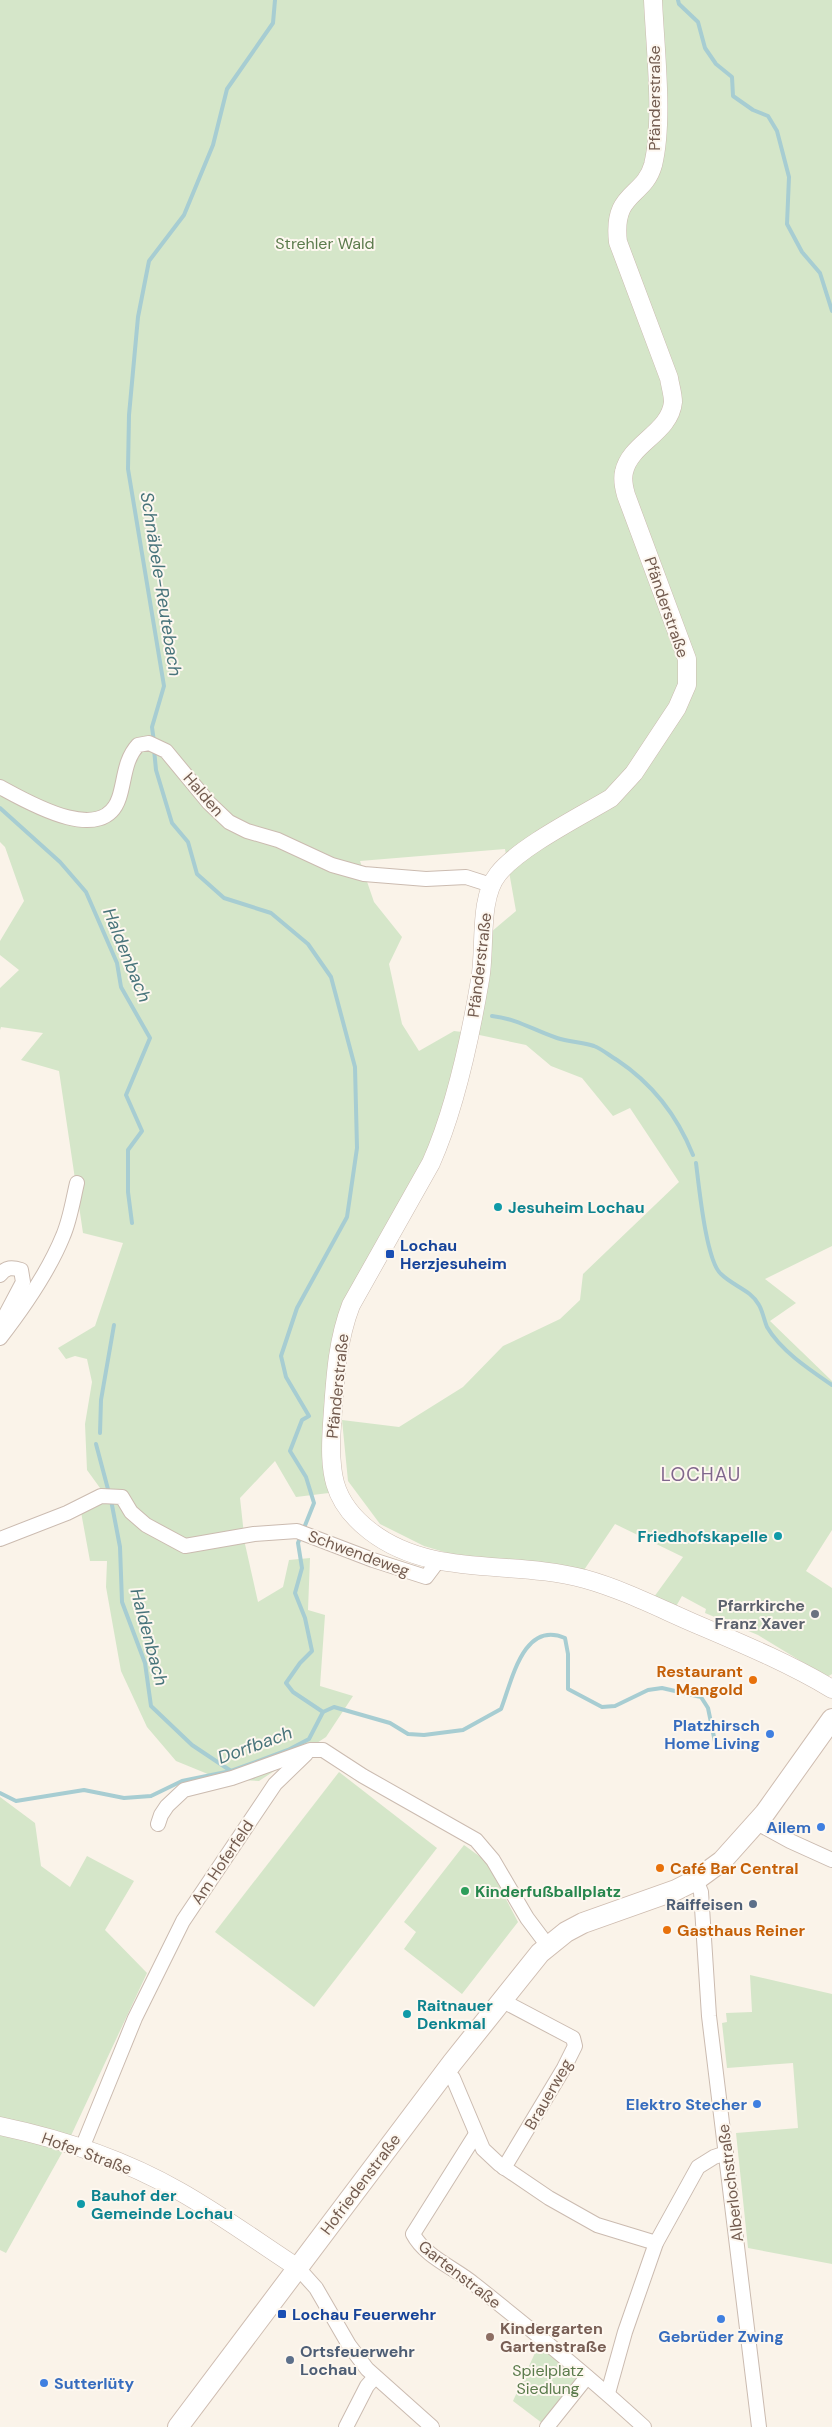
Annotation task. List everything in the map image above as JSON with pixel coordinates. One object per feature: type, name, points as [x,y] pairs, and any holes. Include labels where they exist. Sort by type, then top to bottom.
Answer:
[{"type":"main road","name":"Hofriedenstraße","points":[[178,2427],[445,2072],[529,1964],[548,1946],[583,1923],[660,1897],[696,1880],[722,1861],[757,1823],[832,1719]]},
{"type":"street","name":"Pfänderstraße","points":[[653,0],[657,110],[654,157],[647,177],[621,207],[616,227],[618,242],[669,378],[673,401],[663,425],[629,460],[623,480],[626,495],[687,659],[687,685],[677,708],[623,787],[611,798],[521,853],[505,866],[491,885],[487,900],[479,987],[470,1033],[441,1140],[431,1163],[351,1305],[343,1327],[337,1352],[332,1462],[337,1492],[358,1522],[381,1539],[406,1552],[438,1561],[566,1575],[605,1584],[789,1665],[832,1690]]},
{"type":"street","name":"Halden","points":[[0,787],[50,812],[76,819],[93,820],[106,814],[118,801],[128,758],[138,745],[149,743],[166,751],[209,803],[229,822],[247,831],[278,840],[332,865],[364,874],[426,879],[466,877],[491,885]]},
{"type":"street","points":[[0,1338],[23,1308],[49,1265],[64,1235],[77,1183]]},
{"type":"street","points":[[0,1275],[4,1270],[12,1267],[21,1270],[23,1282],[4,1318],[0,1333]]},
{"type":"street","name":"Schwendeweg","points":[[0,1539],[67,1513],[101,1496],[122,1497],[131,1512],[146,1525],[185,1546],[254,1534],[302,1533],[373,1560],[426,1577],[438,1561]]},
{"type":"street","points":[[158,1824],[167,1806],[184,1790],[232,1778],[310,1750],[323,1750],[362,1776],[476,1840],[493,1860],[528,1918],[548,1946]]},
{"type":"street","name":"Am Hoferfeld","points":[[82,2148],[135,2018],[183,1921],[275,1784],[310,1750]]},
{"type":"street","points":[[757,1823],[790,1841],[832,1860]]},
{"type":"street","name":"Alberlochstraße","points":[[696,1880],[701,1892],[709,2016],[759,2427]]},
{"type":"street","name":"Brauerweg","points":[[501,2000],[576,2041],[564,2068],[504,2168]]},
{"type":"street","points":[[445,2072],[454,2078],[483,2149],[504,2168],[549,2198],[597,2225],[656,2242]]},
{"type":"street","name":"Hofer Straße","points":[[0,2126],[82,2148],[120,2162],[179,2191],[298,2268]]},
{"type":"street","name":"Gartenstraße","points":[[476,2134],[413,2234],[418,2245],[473,2283],[608,2393],[644,2427]]},
{"type":"street","points":[[608,2393],[628,2324],[656,2242],[698,2167],[714,2157],[726,2153]]},
{"type":"street","points":[[298,2268],[316,2288],[350,2345],[375,2377],[432,2427]]},
{"type":"street","points":[[346,2427],[367,2386],[375,2377]]},
{"type":"street","points":[[547,2427],[587,2377]]},
{"type":"green space","name":"Strehler Wald","points":[[0,0],[832,0],[832,1246],[765,1279],[796,1303],[770,1321],[832,1381],[832,1530],[806,1571],[832,1588],[832,1674],[827,1677],[758,1635],[705,1613],[706,1609],[682,1596],[675,1608],[654,1597],[683,1557],[615,1524],[584,1570],[451,1554],[424,1546],[380,1524],[348,1481],[342,1420],[399,1427],[463,1387],[503,1346],[560,1319],[580,1300],[583,1274],[679,1182],[630,1108],[613,1116],[582,1078],[551,1066],[526,1045],[470,1033],[441,1140],[343,1327],[337,1492],[296,1497],[275,1461],[240,1498],[245,1544],[258,1602],[283,1587],[289,1560],[310,1558],[308,1610],[325,1615],[320,1686],[353,1696],[326,1737],[259,1781],[220,1779],[176,1761],[147,1727],[121,1671],[106,1587],[107,1561],[90,1561],[81,1512],[108,1499],[87,1470],[85,1424],[92,1382],[87,1359],[75,1356],[66,1359],[58,1348],[95,1326],[123,1243],[83,1233],[59,1071],[21,1060],[43,1033],[1,1027],[0,1030],[0,988],[19,970],[0,955],[0,941],[24,901],[5,847],[0,842]],"holes":[[[505,849],[516,911],[484,938],[470,1033],[454,1031],[419,1051],[402,1024],[389,964],[402,937],[374,902],[360,861]]]},
{"type":"green space","points":[[339,1772],[437,1848],[314,2007],[215,1932]]},
{"type":"green space","points":[[0,1797],[35,1823],[41,1866],[70,1887],[87,1856],[134,1881],[105,1930],[147,1973],[68,2142],[6,2253],[0,2250]]},
{"type":"green space","name":"Kinderfußballplatz","points":[[464,1845],[486,1861],[518,1922],[462,1994],[404,1949],[416,1932],[404,1922]]},
{"type":"green space","points":[[750,1975],[832,1994],[832,2264],[748,2248],[736,2133],[798,2128],[793,2063],[727,2068],[722,2023],[727,2022],[726,2013],[752,2012]]},
{"type":"green space","name":"Spielplatz Siedlung","points":[[540,2342],[576,2373],[577,2381],[542,2423],[513,2401]]},
{"type":"waterway","name":"Schnäbele-Reutebach","points":[[154,742],[152,727],[164,686],[128,469],[129,415],[138,317],[149,261],[184,215],[213,145],[227,89],[273,23],[275,0]]},
{"type":"waterway","points":[[678,0],[679,4],[698,22],[705,48],[716,64],[732,77],[733,96],[753,110],[768,116],[777,131],[789,177],[787,224],[802,252],[820,273],[832,311]]},
{"type":"waterway","name":"Schnäbele-Reutebach","points":[[154,749],[156,770],[172,823],[188,842],[197,874],[224,898],[271,913],[308,944],[331,977],[355,1067],[357,1148],[347,1217],[297,1308],[281,1356],[286,1377],[309,1416],[302,1420],[290,1451],[306,1477],[314,1503],[298,1543],[302,1568],[295,1593],[305,1618],[312,1651],[300,1663],[286,1683],[293,1692],[323,1712]]},
{"type":"waterway","name":"Haldenbach","points":[[0,808],[60,862],[86,892],[117,963],[121,987],[150,1038],[126,1095],[142,1131],[128,1150],[128,1192],[132,1223]]},
{"type":"waterway","points":[[492,1016],[518,1022],[557,1038],[594,1046],[617,1060],[653,1090],[671,1114],[687,1140],[693,1155]]},
{"type":"waterway","points":[[696,1163],[707,1239],[716,1266],[721,1274],[756,1300],[767,1327],[780,1344],[796,1359],[832,1385]]},
{"type":"waterway","name":"Haldenbach","points":[[100,1433],[101,1400],[114,1325]]},
{"type":"waterway","name":"Haldenbach","points":[[96,1444],[109,1493]]},
{"type":"waterway","name":"Haldenbach","points":[[111,1500],[120,1547],[122,1602],[145,1663],[151,1706],[192,1745],[231,1771]]},
{"type":"waterway","name":"Dorfbach","points":[[0,1793],[16,1801],[84,1790],[124,1798],[151,1796],[182,1781],[231,1771],[288,1750],[309,1739],[323,1712],[334,1707],[390,1723],[408,1734],[424,1735],[463,1730],[501,1709],[521,1656],[529,1645],[539,1638],[551,1635],[565,1638],[568,1654],[568,1689],[602,1707],[615,1706],[648,1690],[662,1688],[701,1697],[708,1708],[716,1747]]},
{"type":"place","name":"Jesuheim Lochau","points":[[498,1207]]},
{"type":"place","name":"Lochau Herzjesuheim","points":[[390,1254]]},
{"type":"place","name":"Friedhofskapelle","points":[[778,1536]]},
{"type":"place","name":"Pfarrkirche Franz Xaver","points":[[815,1614]]},
{"type":"place","name":"Restaurant Mangold","points":[[753,1680]]},
{"type":"place","name":"Platzhirsch Home Living","points":[[770,1734]]},
{"type":"place","name":"Ailem","points":[[821,1827]]},
{"type":"place","name":"Café Bar Central","points":[[660,1868]]},
{"type":"place","name":"Kinderfußballplatz","points":[[465,1891]]},
{"type":"place","name":"Raiffeisen","points":[[753,1904]]},
{"type":"place","name":"Gasthaus Reiner","points":[[667,1930]]},
{"type":"place","name":"Raitnauer Denkmal","points":[[407,2014]]},
{"type":"place","name":"Elektro Stecher","points":[[757,2104]]},
{"type":"place","name":"Bauhof der Gemeinde Lochau","points":[[81,2204]]},
{"type":"place","name":"Lochau Feuerwehr","points":[[282,2314]]},
{"type":"place","name":"Gebrüder Zwing","points":[[721,2319]]},
{"type":"place","name":"Kindergarten Gartenstraße","points":[[490,2337]]},
{"type":"place","name":"Ortsfeuerwehr Lochau","points":[[290,2360]]},
{"type":"place","name":"Sutterlüty","points":[[44,2383]]},
{"type":"district","name":"LOCHAU","points":[[701,1474]]}]
